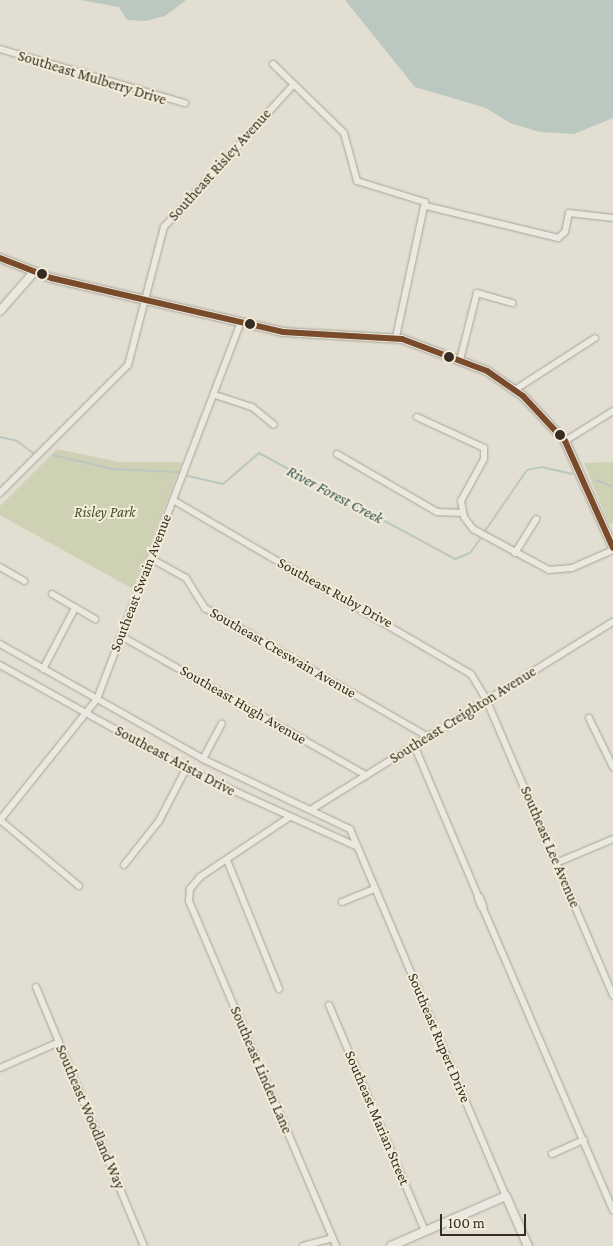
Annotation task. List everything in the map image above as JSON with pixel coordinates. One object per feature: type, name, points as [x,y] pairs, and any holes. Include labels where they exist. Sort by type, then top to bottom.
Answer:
[{"type":"street","name":"Southeast Mulberry Drive","points":[[0,49],[185,103]]},
{"type":"street","points":[[273,64],[344,133],[356,181],[419,197],[426,206],[558,238],[565,232],[569,214],[613,218]]},
{"type":"street","name":"Southeast Risley Avenue","points":[[0,494],[123,372],[135,344],[156,246],[170,218],[293,85]]},
{"type":"street","points":[[396,338],[426,206]]},
{"type":"street","points":[[0,258],[33,273],[241,322],[302,334],[396,338],[460,360],[516,389],[565,441],[613,549],[558,571],[540,568],[473,529],[462,513],[464,492],[486,453],[478,444],[417,417]]},
{"type":"street","points":[[0,311],[33,273]]},
{"type":"street","points":[[460,360],[477,293],[513,302]]},
{"type":"street","name":"Southeast Swain Avenue","points":[[0,820],[88,714],[97,699],[241,322]]},
{"type":"street","points":[[516,389],[595,338]]},
{"type":"street","points":[[214,395],[252,407],[274,425]]},
{"type":"street","points":[[565,441],[613,411]]},
{"type":"street","points":[[336,454],[437,512],[462,513]]},
{"type":"street","name":"Southeast Ruby Drive","points":[[173,500],[453,660],[476,680],[486,699]]},
{"type":"street","points":[[515,553],[536,519]]},
{"type":"street","name":"Southeast Creswain Avenue","points":[[150,558],[186,578],[205,608],[427,736]]},
{"type":"street","points":[[0,568],[24,581]]},
{"type":"street","points":[[52,594],[95,619]]},
{"type":"street","points":[[43,668],[75,608]]},
{"type":"street","name":"Southeast Creighton Avenue","points":[[312,809],[486,699],[613,622]]},
{"type":"street","name":"Southeast Hugh Avenue","points":[[121,636],[366,775]]},
{"type":"street","name":"Southeast Arista Drive","points":[[0,644],[203,758],[312,809],[350,830]]},
{"type":"street","name":"Southeast Arista Drive","points":[[0,665],[186,769],[288,818],[356,846]]},
{"type":"street","name":"Southeast Lee Avenue","points":[[486,699],[613,996]]},
{"type":"street","points":[[589,718],[613,767]]},
{"type":"street","points":[[203,758],[222,724]]},
{"type":"street","points":[[414,745],[613,1210]]},
{"type":"street","points":[[124,865],[160,821],[186,769]]},
{"type":"street","points":[[279,989],[227,860],[288,818]]},
{"type":"street","points":[[0,820],[79,886]]},
{"type":"street","name":"Southeast Rupert Drive","points":[[350,830],[528,1246]]},
{"type":"street","points":[[556,863],[613,839]]},
{"type":"street","name":"Southeast Linden Lane","points":[[227,860],[200,877],[189,893],[336,1246]]},
{"type":"street","points":[[342,902],[375,889]]},
{"type":"street","name":"Southeast Woodland Way","points":[[36,987],[144,1246]]},
{"type":"street","name":"Southeast Marian Street","points":[[329,1005],[425,1231]]},
{"type":"street","points":[[0,1068],[59,1042]]},
{"type":"street","points":[[552,1154],[584,1140]]},
{"type":"street","points":[[391,1246],[506,1196]]},
{"type":"street","points":[[303,1246],[332,1238]]},
{"type":"green space","name":"Risley Park","points":[[57,449],[119,462],[182,462],[133,589],[0,515],[0,506]]},
{"type":"green space","points":[[613,462],[613,523],[609,524],[584,463]]},
{"type":"shaded area","points":[[80,0],[186,0],[165,16],[146,21],[127,20],[119,7]]},
{"type":"shaded area","points":[[345,0],[613,0],[613,118],[574,134],[540,132],[510,123],[486,108],[415,87]]},
{"type":"waterway","name":"River Forest Creek","points":[[0,437],[17,441],[33,453]]},
{"type":"waterway","name":"River Forest Creek","points":[[188,476],[223,484],[259,453],[455,559],[470,553],[480,539]]},
{"type":"waterway","name":"River Forest Creek","points":[[53,455],[112,469],[179,472]]},
{"type":"waterway","name":"River Forest Creek","points":[[485,531],[527,470],[542,467],[572,474]]},
{"type":"waterway","name":"River Forest Creek","points":[[596,480],[613,487]]},
{"type":"transit line","points":[[0,258],[51,278],[283,332],[402,339],[487,371],[523,396],[565,441],[613,548]]}]
